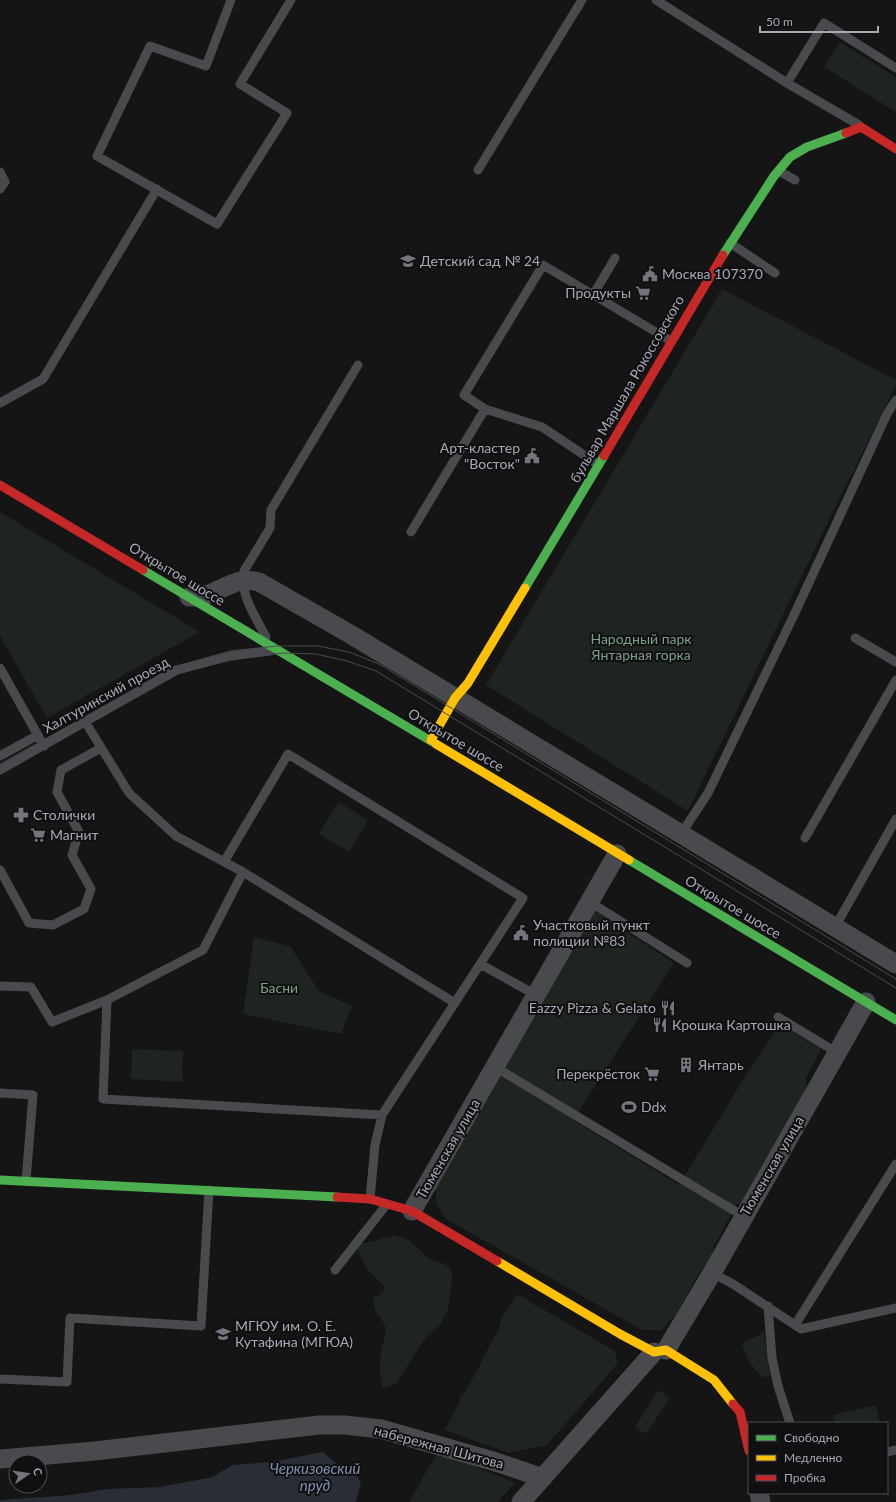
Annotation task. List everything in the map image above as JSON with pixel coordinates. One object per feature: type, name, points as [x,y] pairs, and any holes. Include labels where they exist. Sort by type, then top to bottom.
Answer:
[{"type":"street","points":[[861,127],[896,149]]},
{"type":"street","name":"бульвар Маршала Рокоссовского","points":[[431,740],[455,698],[468,683],[730,243],[778,171],[790,157],[807,147],[861,127]]},
{"type":"street","name":"Открытое шоссе","points":[[0,485],[431,740],[617,854],[896,1020]]},
{"type":"street","points":[[189,597],[199,598],[210,595],[242,580],[259,582],[350,634],[896,964]]},
{"type":"street","name":"Тюменская улица","points":[[617,854],[412,1211],[714,1380],[740,1412],[748,1447]]},
{"type":"street","name":"Тюменская улица","points":[[660,1351],[712,1273],[836,1052],[866,1002]]},
{"type":"street","points":[[0,1180],[370,1198],[412,1211]]},
{"type":"street","points":[[521,1502],[660,1351]]},
{"type":"street","name":"набережная Шитова","points":[[0,1459],[103,1450],[319,1424],[381,1429],[496,1462],[543,1478]]},
{"type":"lane","points":[[231,0],[206,66],[150,46],[97,156],[217,224],[287,113],[240,84],[290,0]]},
{"type":"lane","points":[[478,170],[582,0]]},
{"type":"lane","points":[[656,0],[787,83],[861,127]]},
{"type":"lane","points":[[787,83],[824,23],[896,68]]},
{"type":"lane","points":[[778,171],[795,180]]},
{"type":"lane","points":[[0,172],[5,182],[0,189]]},
{"type":"lane","points":[[0,403],[43,379],[157,189]]},
{"type":"lane","points":[[730,243],[775,273]]},
{"type":"lane","points":[[593,295],[615,258]]},
{"type":"lane","points":[[599,465],[542,427],[485,409],[464,395],[543,265],[671,341]]},
{"type":"lane","points":[[274,648],[253,613],[242,580],[244,572],[270,528],[271,510],[358,365]]},
{"type":"lane","points":[[681,834],[711,786],[794,615],[887,414],[896,400]]},
{"type":"lane","points":[[411,532],[485,409]]},
{"type":"lane","points":[[855,638],[896,662]]},
{"type":"lane","name":"Халтуринский проезд","points":[[0,770],[86,723],[176,670],[231,656],[274,648]]},
{"type":"lane","points":[[0,668],[44,746]]},
{"type":"lane","points":[[805,838],[896,680]]},
{"type":"lane","points":[[86,723],[129,794],[176,836],[244,872],[455,1003]]},
{"type":"lane","points":[[0,756],[38,734]]},
{"type":"lane","points":[[0,870],[29,924],[53,925],[84,908],[91,889],[72,855],[79,832],[57,792],[61,770],[101,748]]},
{"type":"lane","points":[[224,862],[288,754],[523,898],[382,1115],[375,1145],[370,1198]]},
{"type":"lane","points":[[835,927],[896,819]]},
{"type":"lane","points":[[0,986],[31,988],[52,1022],[107,1000],[203,950],[244,872]]},
{"type":"lane","points":[[590,902],[687,963]]},
{"type":"lane","points":[[480,964],[536,995]]},
{"type":"lane","points":[[107,1000],[103,1099],[382,1115]]},
{"type":"lane","points":[[778,1018],[836,1052]]},
{"type":"lane","points":[[495,1067],[744,1216]]},
{"type":"lane","points":[[0,1094],[33,1095],[26,1181]]},
{"type":"lane","points":[[795,1325],[896,1164]]},
{"type":"lane","points":[[0,1378],[66,1382],[70,1318],[201,1326],[209,1190]]},
{"type":"lane","points":[[335,1270],[373,1220],[388,1203]]},
{"type":"lane","points":[[712,1273],[768,1306],[801,1328],[896,1308]]},
{"type":"lane","points":[[768,1306],[772,1358],[790,1422]]},
{"type":"green space","points":[[840,42],[896,77],[896,112],[824,67]]},
{"type":"green space","name":"Народный парк Янтарная горка","points":[[722,289],[896,380],[896,385],[688,811],[486,685]]},
{"type":"green space","points":[[0,512],[200,632],[47,718],[0,636]]},
{"type":"green space","points":[[338,802],[368,820],[349,852],[319,834]]},
{"type":"green space","points":[[595,911],[674,963],[573,1120],[679,1185],[743,1080],[780,1024],[821,1049],[806,1078],[806,1095],[744,1202],[736,1205],[714,1246],[712,1256],[696,1278],[677,1313],[661,1330],[642,1330],[446,1219],[436,1204],[436,1184]]},
{"type":"green space","name":"Басни","points":[[254,937],[290,946],[319,991],[352,1006],[341,1034],[243,1014]]},
{"type":"green space","points":[[132,1049],[183,1051],[182,1082],[131,1079]]},
{"type":"green space","points":[[393,1236],[402,1237],[410,1241],[429,1259],[444,1264],[451,1270],[452,1278],[448,1311],[439,1326],[425,1338],[397,1383],[383,1389],[380,1375],[380,1360],[386,1329],[375,1310],[374,1297],[382,1294],[385,1287],[368,1271],[357,1249],[362,1243]]},
{"type":"green space","points":[[517,1294],[615,1351],[618,1363],[547,1445],[509,1453],[445,1430],[460,1401],[460,1396],[466,1391],[499,1328],[501,1319]]},
{"type":"green space","points":[[764,1332],[770,1376],[761,1377],[748,1360],[742,1344]]},
{"type":"green space","points":[[658,1390],[670,1398],[646,1434],[635,1427]]},
{"type":"green space","points":[[876,1405],[880,1422],[834,1422],[833,1415]]},
{"type":"green space","points":[[438,1451],[515,1483],[498,1502],[409,1502]]},
{"type":"water","name":"Черкизовский пруд","points":[[323,1452],[337,1464],[353,1471],[361,1482],[356,1502],[0,1502],[0,1500],[71,1495],[108,1489],[160,1487],[213,1477],[232,1465],[271,1462]]},
{"type":"tram line","points":[[0,764],[175,667],[230,651],[277,646],[318,646],[349,652],[379,664],[896,979]]},
{"type":"tram line","points":[[0,774],[178,674],[232,659],[284,653],[316,654],[347,661],[376,671],[896,988]]},
{"type":"traffic: fast","points":[[723,255],[774,176],[790,157],[807,147],[846,133]]},
{"type":"traffic: fast","points":[[525,588],[604,456]]},
{"type":"traffic: fast","points":[[143,570],[436,744]]},
{"type":"traffic: fast","points":[[629,860],[896,1020]]},
{"type":"traffic: fast","points":[[0,1180],[337,1197]]},
{"type":"traffic: slow","points":[[431,740],[455,698],[468,683],[525,588]]},
{"type":"traffic: slow","points":[[436,744],[629,860]]},
{"type":"traffic: slow","points":[[497,1261],[620,1334],[654,1352],[666,1350],[714,1380],[733,1404]]},
{"type":"traffic: jam","points":[[846,133],[861,127],[896,149]]},
{"type":"traffic: jam","points":[[604,456],[723,255]]},
{"type":"traffic: jam","points":[[0,485],[143,570]]},
{"type":"traffic: jam","points":[[337,1197],[370,1199],[412,1211],[497,1261]]},
{"type":"traffic: jam","points":[[733,1404],[740,1412],[748,1447]]},
{"type":"place","name":"Детский сад № 24","points":[[408,261]]},
{"type":"place","name":"Москва 107370","points":[[650,274]]},
{"type":"place","name":"Продукты","points":[[643,293]]},
{"type":"place","name":"Арт-кластер \"Восток\"","points":[[532,456]]},
{"type":"place","name":"Столички","points":[[21,815]]},
{"type":"place","name":"Магнит","points":[[38,835]]},
{"type":"place","name":"Участковый пункт полиции №83","points":[[521,933]]},
{"type":"place","name":"Eazzy Pizza & Gelato","points":[[668,1008]]},
{"type":"place","name":"Крошка Картошка","points":[[660,1025]]},
{"type":"place","name":"Янтарь","points":[[686,1065]]},
{"type":"place","name":"Перекрёсток","points":[[652,1074]]},
{"type":"place","name":"Ddx","points":[[629,1107]]},
{"type":"place","name":"МГЮУ им. О. Е. Кутафина (МГЮА)","points":[[223,1334]]}]
